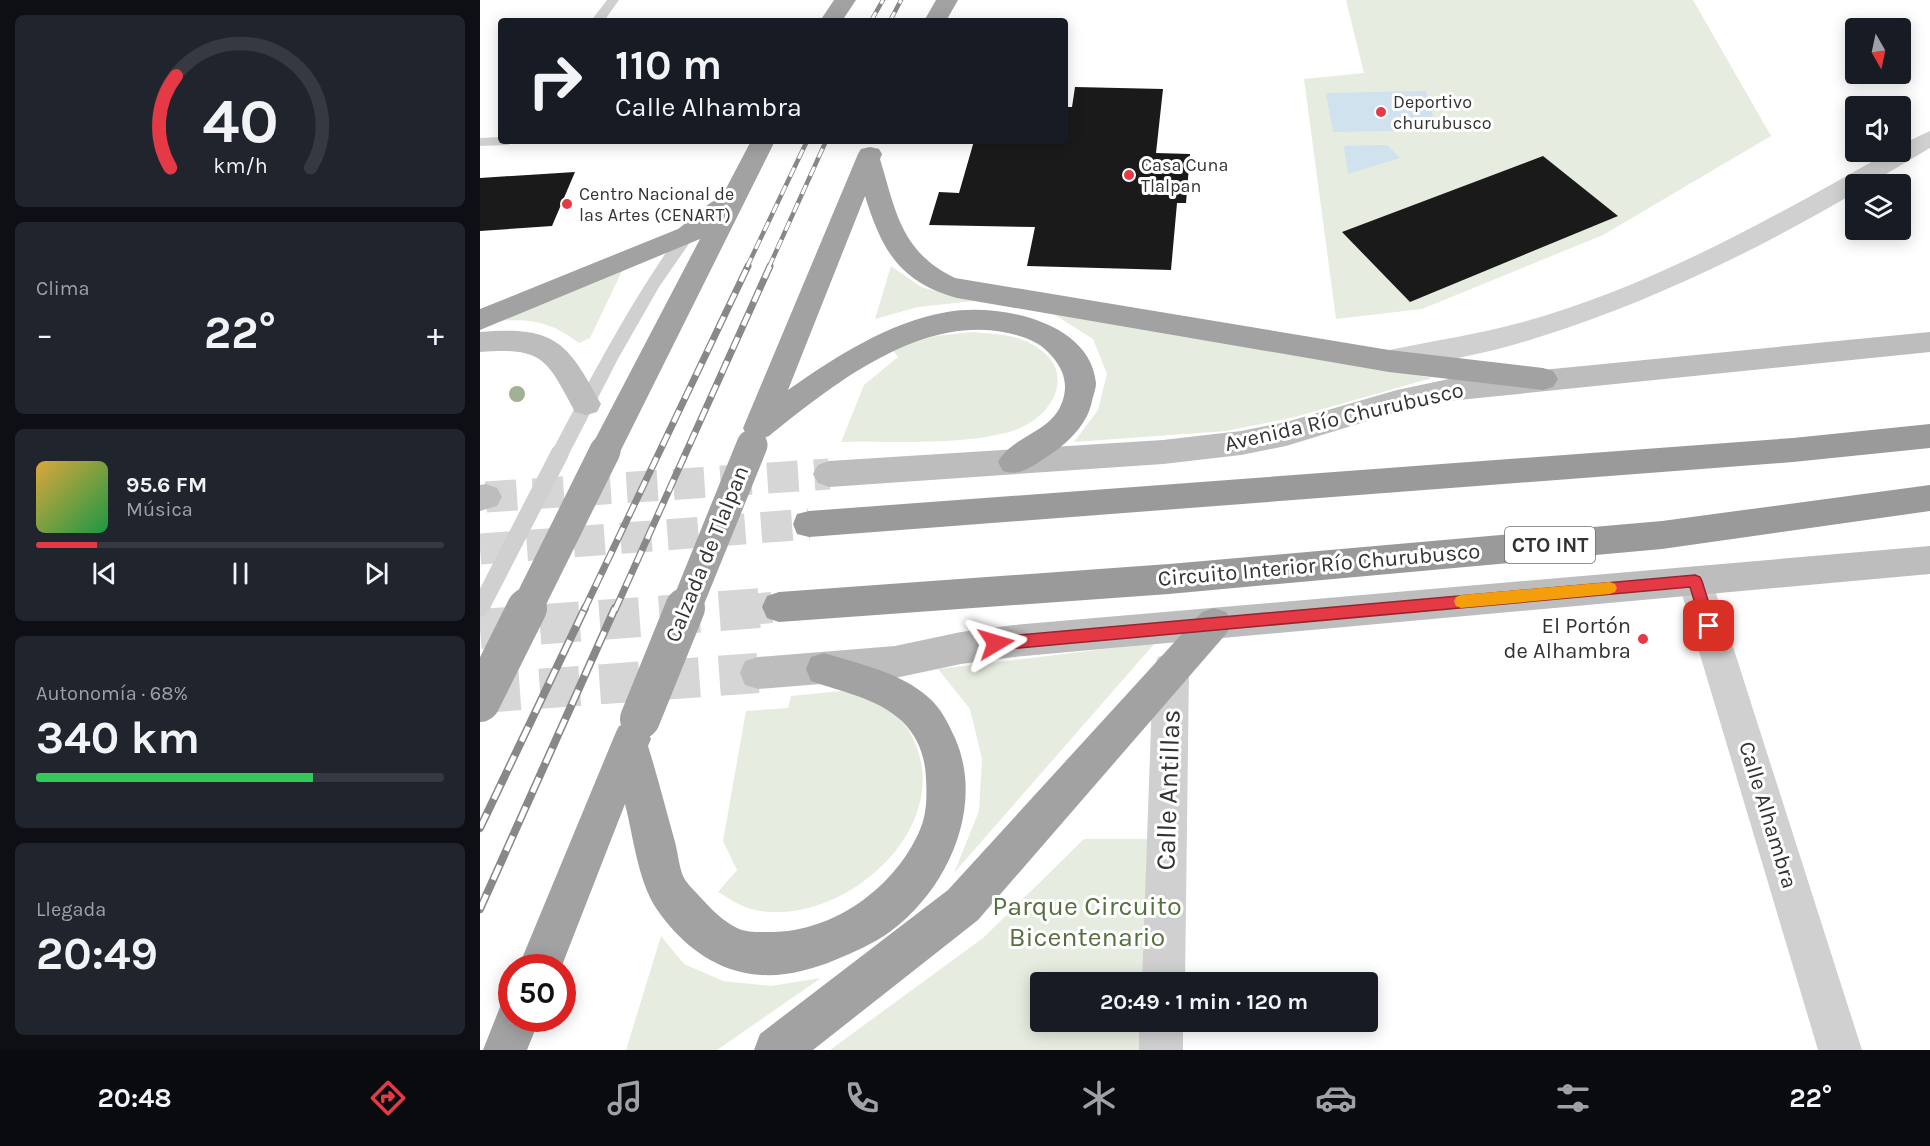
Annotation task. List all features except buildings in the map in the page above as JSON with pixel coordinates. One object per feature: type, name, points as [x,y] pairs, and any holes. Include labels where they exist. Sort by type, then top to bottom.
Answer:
[{"type":"highway","points":[[833,18],[845,0]]},
{"type":"highway","points":[[937,18],[947,0]]},
{"type":"highway","points":[[480,702],[761,144]]},
{"type":"highway","points":[[871,150],[894,242],[913,265],[945,285],[996,296],[1389,362],[1543,379]]},
{"type":"highway","name":"Calzada de Tlalpan","points":[[545,954],[871,150]]},
{"type":"highway","points":[[480,320],[687,235],[703,225],[737,189]]},
{"type":"highway","points":[[755,436],[860,357],[893,338],[947,323],[984,319],[1004,321],[1025,325],[1061,344],[1077,366],[1081,381],[1077,409],[1066,426],[1035,451],[1014,462]]},
{"type":"highway","points":[[809,524],[1793,450],[1930,436]]},
{"type":"highway","name":"Circuito Interior Río Churubusco","points":[[779,607],[1169,579],[1639,537],[1930,498]]},
{"type":"highway","points":[[776,1050],[963,905],[1214,623]]},
{"type":"highway","points":[[635,732],[667,889],[700,930],[735,949],[768,954],[802,951],[837,940],[869,922],[897,899],[921,871],[936,841],[946,810],[948,780],[942,752],[935,736],[914,708],[892,693],[824,669]]},
{"type":"highway","points":[[505,1050],[512,1032]]},
{"type":"main road","points":[[480,342],[517,342],[552,351],[563,364],[586,404]]},
{"type":"main road","name":"Avenida Río Churubusco","points":[[829,474],[1163,452],[1241,443],[1286,434],[1397,402],[1449,390],[1930,342]]},
{"type":"main road","name":"CTO INT","points":[[758,674],[895,662],[962,648],[1014,641],[1930,560]]},
{"type":"street","points":[[1389,362],[1527,331],[1644,290],[1784,223],[1930,138]]},
{"type":"street","name":"Calle Alhambra","points":[[1695,581],[1840,1050]]},
{"type":"street","name":"Calle Antillas","points":[[1162,972],[1171,669]]},
{"type":"street","points":[[1161,1032],[1161,1050]]},
{"type":"lane","points":[[599,18],[613,0]]},
{"type":"lane","points":[[480,142],[498,141]]},
{"type":"lane","points":[[480,608],[610,357],[652,284],[687,235]]},
{"type":"green space","points":[[1346,0],[1693,0],[1771,136],[1603,235],[1422,309],[1336,319],[1304,79],[1364,73]]},
{"type":"green space","points":[[891,266],[921,287],[974,301],[918,307],[875,319]]},
{"type":"green space","points":[[623,269],[590,338],[579,343],[555,328],[532,321],[508,320],[480,323]]},
{"type":"green space","points":[[1052,313],[1432,378],[1295,417],[1226,431],[1074,442],[1098,410],[1107,374],[1093,339]]},
{"type":"green space","points":[[972,332],[1023,340],[1031,343],[1050,358],[1056,370],[1058,382],[1049,405],[1040,415],[1015,430],[953,441],[841,442],[864,385],[898,357],[891,348],[936,336]]},
{"type":"green space","points":[[1155,643],[954,873],[979,811],[982,759],[970,709],[938,669]]},
{"type":"green space","points":[[841,691],[868,698],[889,708],[909,731],[922,766],[920,801],[907,834],[885,863],[855,887],[822,904],[786,912],[751,909],[743,906],[718,892],[737,870],[723,841],[746,711],[788,708],[791,696]]},
{"type":"green space","name":"Parque Circuito Bicentenario","points":[[1084,839],[1150,839],[1145,972],[1030,972],[1030,1032],[1144,1032],[1143,1050],[830,1050],[983,938]]},
{"type":"green space","points":[[661,936],[684,964],[723,981],[771,986],[821,978],[717,1050],[626,1050]]},
{"type":"water","name":"Deportivo churubusco","points":[[1426,91],[1437,130],[1333,132],[1326,93]]},
{"type":"water","points":[[1387,145],[1400,158],[1348,174],[1344,146]]},
{"type":"tunnel","points":[[486,497],[829,474]]},
{"type":"tunnel","points":[[480,549],[809,524]]},
{"type":"tunnel","points":[[741,610],[779,607]]},
{"type":"tunnel","points":[[480,629],[761,608]]},
{"type":"tunnel","points":[[480,693],[758,673]]},
{"type":"railway","points":[[873,18],[883,0]]},
{"type":"railway","points":[[892,18],[901,0]]},
{"type":"railway","points":[[747,267],[806,144]]},
{"type":"railway","points":[[769,267],[825,144]]},
{"type":"railway","points":[[584,610],[748,266]]},
{"type":"railway","points":[[615,610],[770,266]]},
{"type":"railway","points":[[480,828],[585,608]]},
{"type":"railway","points":[[480,909],[615,608]]},
{"type":"slow traffic","points":[[1461,601],[1610,588]]},
{"type":"place","name":"Deportivo churubusco","points":[[1381,112]]},
{"type":"place","name":"Casa Cuna Tlalpan","points":[[1129,175]]},
{"type":"place","name":"Centro Nacional de las Artes (CENART)","points":[[567,204]]},
{"type":"place","name":"El Portón de Alhambra","points":[[1643,639]]},
{"type":"route","points":[[996,643],[1695,581],[1709,626]]}]
